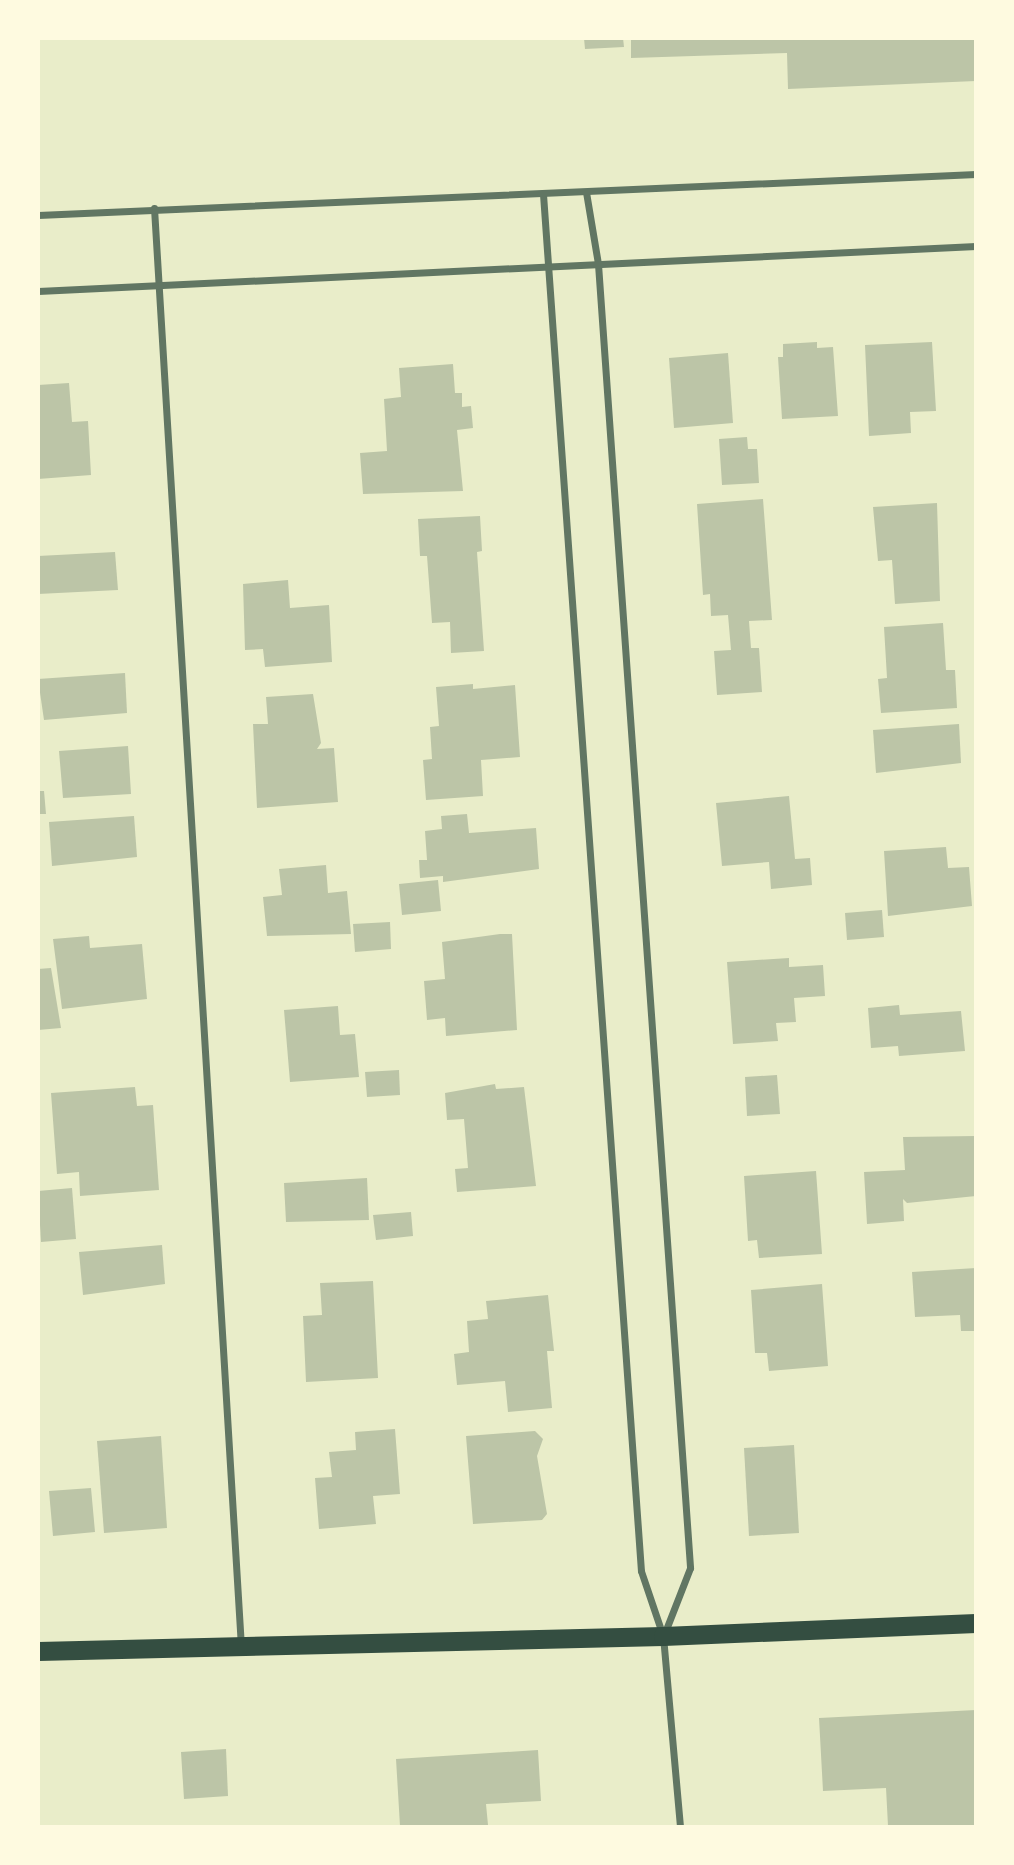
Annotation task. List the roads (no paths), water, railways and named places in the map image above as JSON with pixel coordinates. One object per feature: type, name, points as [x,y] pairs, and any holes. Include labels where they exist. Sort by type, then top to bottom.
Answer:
[{"type":"highway","points":[[38,1651],[663,1636],[975,1623]]},
{"type":"street","points":[[38,215],[975,174]]},
{"type":"street","points":[[586,192],[598,264],[690,1568],[663,1636]]},
{"type":"street","points":[[543,194],[641,1571],[663,1636],[680,1826]]},
{"type":"street","points":[[154,208],[241,1646]]},
{"type":"street","points":[[38,291],[975,246]]}]
